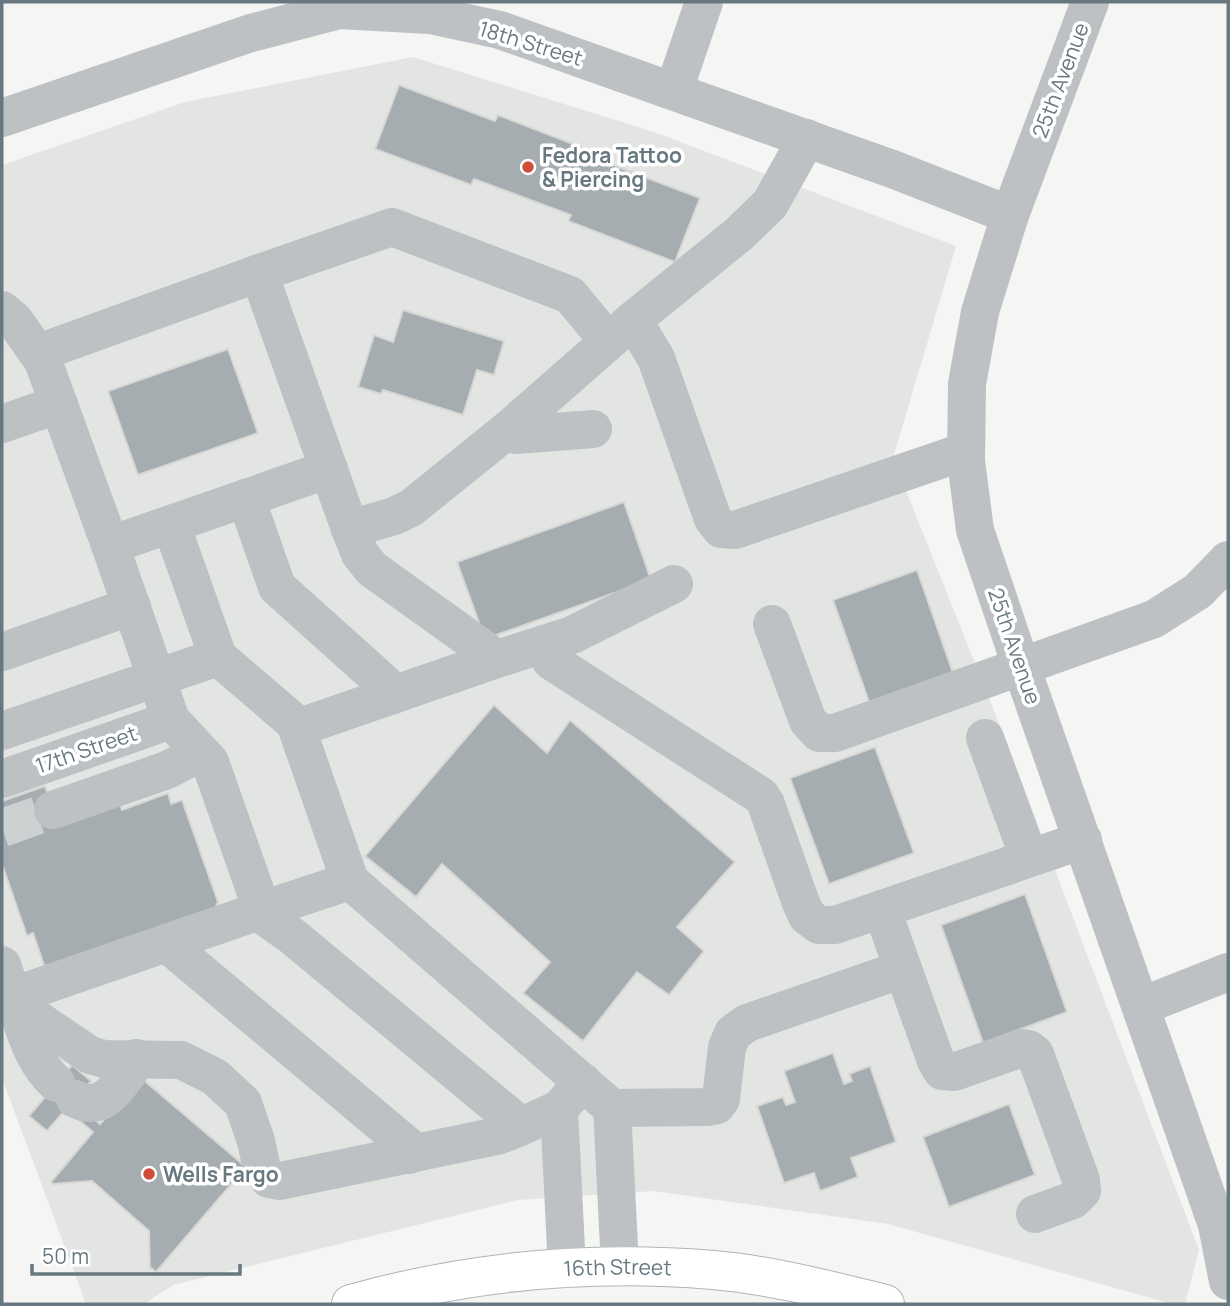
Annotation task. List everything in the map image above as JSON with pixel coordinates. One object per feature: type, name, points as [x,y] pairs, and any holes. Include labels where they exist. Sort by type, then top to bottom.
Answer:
[{"type":"main road","name":"16th Street","points":[[351,1304],[474,1277],[514,1272],[620,1267],[714,1270],[818,1287],[884,1304]]},
{"type":"street","points":[[674,90],[704,2]]},
{"type":"street","name":"25th Avenue","points":[[1090,2],[1010,215],[978,324],[967,384],[966,451],[975,530],[1217,1225],[1228,1281]]},
{"type":"street","name":"18th Street","points":[[2,118],[251,33],[339,6],[430,15],[500,30],[807,138],[1010,215]]},
{"type":"street","points":[[350,529],[411,508],[510,428],[620,330],[739,234],[769,204],[807,138]]},
{"type":"street","points":[[38,353],[391,227],[570,295],[656,358],[713,519],[721,529],[735,530],[966,451]]},
{"type":"street","points":[[260,274],[350,529],[366,564],[485,650],[491,661]]},
{"type":"street","points":[[2,310],[14,320],[43,360],[171,720],[211,762],[265,917],[292,936],[514,1120],[518,1128]]},
{"type":"street","points":[[2,425],[59,404]]},
{"type":"street","points":[[510,428],[516,435],[593,429]]},
{"type":"street","points":[[110,545],[329,469]]},
{"type":"street","points":[[246,498],[277,587],[385,684],[391,696]]},
{"type":"street","points":[[172,524],[218,657],[293,719],[350,881],[571,1096],[612,1108],[717,1105],[722,1098],[727,1047],[733,1033],[747,1024],[903,969]]},
{"type":"street","points":[[772,624],[808,721],[819,733],[835,733],[1154,619],[1198,592],[1228,560]]},
{"type":"street","points":[[297,728],[572,635],[674,584]]},
{"type":"street","points":[[2,652],[132,606]]},
{"type":"street","points":[[541,645],[551,661],[761,796],[801,903],[807,916],[819,925],[835,925],[1083,840]]},
{"type":"street","name":"17th Street","points":[[2,731],[218,657]]},
{"type":"street","name":"17th Street","points":[[2,779],[171,720]]},
{"type":"street","points":[[985,738],[1029,859]]},
{"type":"street","points":[[53,810],[167,770],[200,753]]},
{"type":"street","points":[[10,989],[169,942],[350,881]]},
{"type":"street","points":[[882,909],[936,1061],[942,1071],[954,1072],[1021,1048],[1030,1049],[1035,1054],[1082,1180],[1082,1191],[1073,1200],[1035,1214]]},
{"type":"street","points":[[169,942],[172,948],[408,1146],[409,1155]]},
{"type":"street","points":[[1142,1006],[1228,972]]},
{"type":"street","points":[[10,989],[97,1058],[181,1060],[215,1077],[243,1103],[262,1169],[269,1179],[280,1181],[496,1136],[518,1128],[571,1096]]},
{"type":"street","points":[[10,989],[35,1059],[44,1072],[87,1105],[97,1104],[109,1095],[136,1058]]},
{"type":"street","points":[[567,1269],[571,1096]]},
{"type":"street","points":[[612,1108],[620,1267]]},
{"type":"shaded area","points":[[413,57],[651,131],[956,246],[893,458],[1008,746],[1199,1250],[1185,1304],[1172,1304],[888,1224],[654,1191],[518,1200],[173,1285],[144,1304],[86,1304],[2,1078],[2,165],[185,102]]},
{"type":"building","points":[[399,85],[495,121],[498,115],[594,152],[592,157],[700,198],[675,262],[568,221],[571,215],[474,179],[471,185],[375,149]]},
{"type":"building","points":[[403,310],[504,341],[494,375],[477,370],[463,415],[383,390],[381,394],[358,387],[374,335],[393,342]]},
{"type":"building","points":[[228,349],[258,433],[138,475],[108,391]]},
{"type":"building","points":[[624,502],[651,580],[485,639],[457,562]]},
{"type":"building","points":[[917,570],[953,673],[869,702],[833,600]]},
{"type":"building","points":[[494,705],[547,753],[570,720],[735,862],[677,927],[704,951],[669,995],[637,972],[583,1041],[523,993],[550,962],[442,864],[416,897],[365,856]]},
{"type":"building","points":[[875,747],[914,853],[829,884],[790,778]]},
{"type":"building","points":[[45,786],[57,821],[118,799],[122,810],[168,793],[171,804],[182,800],[218,902],[206,927],[46,971],[33,933],[27,936],[2,864],[2,801]]},
{"type":"building","points":[[1025,894],[1067,1012],[983,1043],[941,925]]},
{"type":"building","points":[[833,1053],[844,1084],[852,1081],[849,1074],[870,1066],[896,1142],[851,1158],[858,1177],[820,1191],[814,1173],[784,1183],[757,1106],[783,1097],[786,1105],[795,1102],[784,1071]]},
{"type":"building","name":"Wells Fargo","points":[[72,1065],[91,1081],[74,1101],[100,1124],[140,1077],[246,1167],[156,1272],[150,1267],[149,1231],[92,1181],[51,1182],[93,1132],[66,1109],[47,1131],[29,1116]]},
{"type":"building","points":[[1009,1104],[1035,1175],[949,1207],[923,1137]]},
{"type":"tunnel","points":[[2,828],[53,810]]},
{"type":"place","name":"Fedora Tattoo & Piercing","points":[[528,167]]},
{"type":"place","name":"Wells Fargo","points":[[149,1174]]}]
